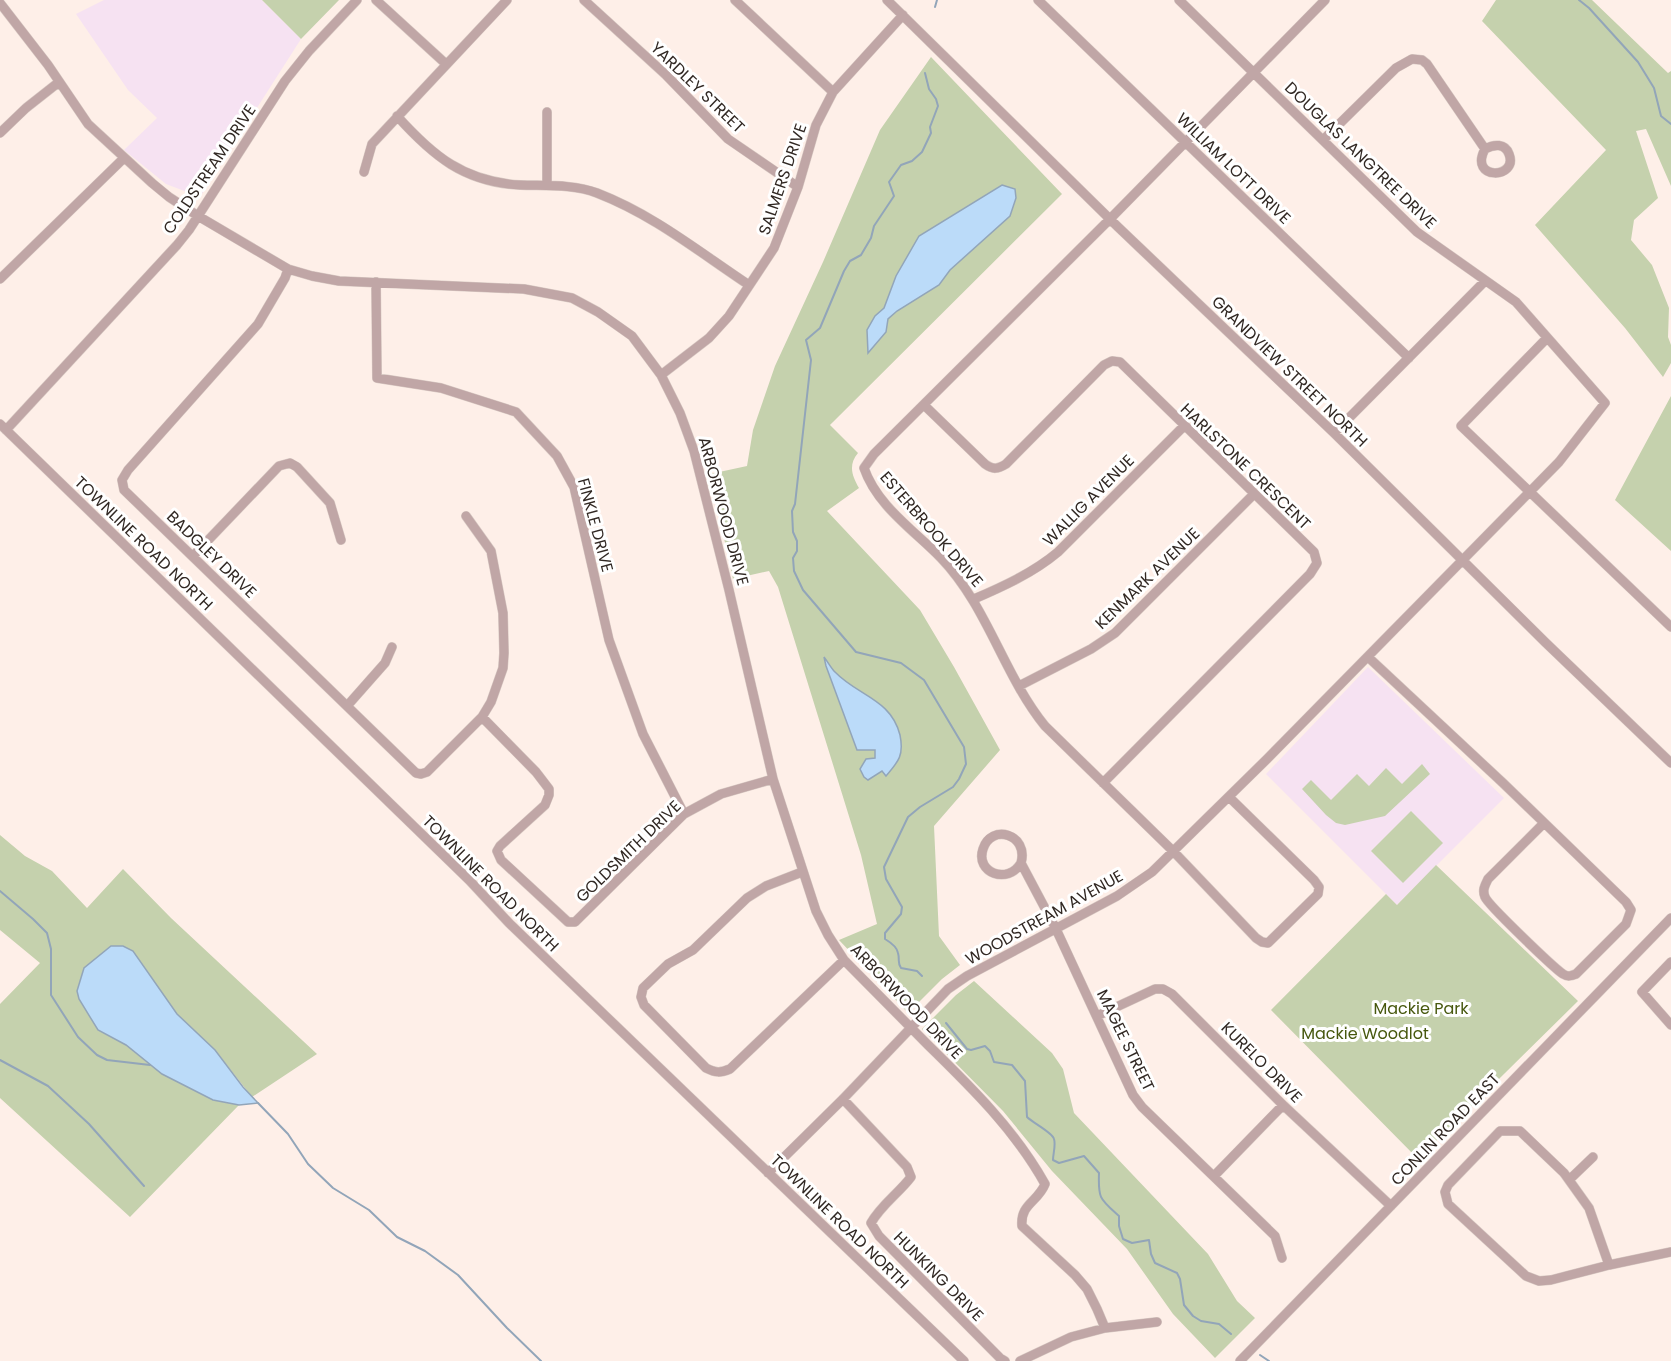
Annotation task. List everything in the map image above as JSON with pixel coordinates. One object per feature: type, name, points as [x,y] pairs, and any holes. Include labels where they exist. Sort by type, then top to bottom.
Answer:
[{"type":"street","name":"COLDSTREAM DRIVE","points":[[3,427],[189,230],[285,81],[309,51],[357,0]]},
{"type":"street","points":[[376,0],[446,64]]},
{"type":"street","points":[[364,172],[372,144],[507,0]]},
{"type":"street","name":"YARDLEY STREET","points":[[584,0],[666,75],[728,139],[798,187]]},
{"type":"street","points":[[735,0],[833,92]]},
{"type":"street","name":"GRANDVIEW STREET NORTH","points":[[887,0],[1671,763]]},
{"type":"street","name":"WILLIAM LOTT DRIVE","points":[[1038,0],[1409,358]]},
{"type":"street","name":"DOUGLAS LANGTREE DRIVE","points":[[1179,0],[1417,232],[1516,302],[1605,403],[1559,462],[1462,560]]},
{"type":"street","name":"ESTERBROOK DRIVE","points":[[1229,797],[1319,887],[1318,894],[1268,943],[1262,942],[1174,852],[1044,726],[1019,686],[974,599],[941,558],[881,498],[867,477],[864,468],[874,454],[1110,219],[1323,1]]},
{"type":"street","name":"ARBORWOOD DRIVE","points":[[1,2],[88,124],[124,158],[170,197],[198,216],[288,269],[339,281],[524,290],[572,298],[598,312],[632,336],[661,375],[680,413],[694,451],[773,779],[816,911],[844,960],[979,1096],[1006,1127],[1042,1178],[1045,1184],[1043,1190],[1024,1209],[1022,1226],[1075,1275],[1087,1290],[1105,1328]]},
{"type":"street","name":"SALMERS DRIVE","points":[[661,375],[709,338],[729,316],[774,248],[798,187],[816,125],[833,92],[903,15]]},
{"type":"street","points":[[1323,140],[1389,74],[1405,62],[1417,58],[1427,64],[1485,149]]},
{"type":"street","points":[[0,133],[26,108],[59,82]]},
{"type":"street","points":[[547,112],[547,185]]},
{"type":"street","points":[[397,116],[419,140],[438,156],[469,175],[520,185],[570,187],[594,192],[623,203],[681,237],[749,285]]},
{"type":"street","points":[[0,279],[124,158]]},
{"type":"street","name":"BADGLEY DRIVE","points":[[288,269],[258,324],[128,470],[122,480],[124,490],[416,773],[427,772],[482,717]]},
{"type":"street","points":[[1334,433],[1485,281]]},
{"type":"street","name":"FINKLE DRIVE","points":[[376,282],[377,378],[441,388],[516,412],[557,456],[574,487],[609,640],[643,734],[684,814]]},
{"type":"street","points":[[1547,338],[1461,426],[1671,627]]},
{"type":"street","name":"HARLSTONE CRESCENT","points":[[924,405],[985,464],[996,469],[1006,464],[1104,365],[1112,361],[1120,362],[1314,552],[1317,563],[1315,569],[1103,783]]},
{"type":"street","name":"WALLIG AVENUE","points":[[974,599],[995,590],[1049,559],[1184,426]]},
{"type":"street","name":"TOWNLINE ROAD NORTH","points":[[3,427],[470,881],[508,923],[964,1361]]},
{"type":"street","points":[[193,556],[279,466],[290,464],[297,467],[330,503],[341,540]]},
{"type":"street","name":"KENMARK AVENUE","points":[[1019,686],[1091,649],[1115,633],[1254,494]]},
{"type":"street","points":[[466,516],[491,551],[502,613],[504,653],[502,668],[491,702],[482,717]]},
{"type":"street","name":"WOODSTREAM AVENUE","points":[[768,1173],[843,1099],[948,989],[967,976],[1117,896],[1152,872],[1462,560]]},
{"type":"street","points":[[347,706],[385,663],[392,647]]},
{"type":"street","points":[[1368,657],[1544,823],[1626,902],[1631,910],[1626,924],[1576,974],[1570,976],[1565,975],[1501,915],[1486,900],[1484,893],[1488,879],[1544,823]]},
{"type":"street","name":"GOLDSMITH DRIVE","points":[[482,717],[536,772],[549,789],[545,805],[497,851],[501,860],[568,922],[575,922],[684,814],[721,794],[773,779]]},
{"type":"street","points":[[1003,834],[1010,836],[1016,839],[1023,850],[1022,863],[1014,872],[1006,875],[992,873],[983,862],[983,849],[991,838],[1003,834]]},
{"type":"street","name":"MAGEE STREET","points":[[1022,863],[1056,929],[1134,1095],[1275,1236],[1282,1258]]},
{"type":"street","points":[[802,872],[766,886],[747,898],[693,950],[668,964],[643,988],[641,998],[644,1005],[706,1068],[716,1073],[721,1072],[730,1069],[844,960]]},
{"type":"street","name":"CONLIN ROAD EAST","points":[[1240,1361],[1671,918]]},
{"type":"street","points":[[1671,962],[1642,992],[1671,1025]]},
{"type":"street","name":"KURELO DRIVE","points":[[1097,1016],[1155,989],[1163,989],[1172,994],[1283,1105],[1391,1206]]},
{"type":"street","name":"HUNKING DRIVE","points":[[843,1099],[908,1167],[911,1177],[877,1213],[871,1223],[879,1236],[1005,1361]]},
{"type":"street","points":[[1214,1176],[1283,1105]]},
{"type":"street","points":[[1609,1265],[1589,1208],[1564,1173],[1520,1131],[1500,1131],[1448,1185],[1445,1192],[1448,1204],[1526,1276],[1539,1281],[1671,1252]]},
{"type":"street","points":[[1569,1180],[1593,1157]]},
{"type":"street","points":[[1020,1361],[1071,1337],[1105,1328],[1157,1322]]},
{"type":"shaded area","points":[[104,0],[262,0],[301,39],[200,197],[166,184],[124,150],[157,118],[128,90],[76,14]]},
{"type":"shaded area","points":[[1368,667],[1504,798],[1397,905],[1266,774]]},
{"type":"green space","points":[[262,0],[339,0],[301,39]]},
{"type":"green space","points":[[1496,0],[1592,0],[1668,73],[1671,71],[1671,186],[1646,129],[1636,131],[1658,198],[1634,220],[1631,240],[1652,265],[1669,308],[1668,337],[1671,345],[1671,363],[1663,377],[1625,328],[1535,225],[1606,150],[1482,21]]},
{"type":"green space","points":[[931,57],[1062,194],[830,425],[858,453],[852,470],[859,488],[827,511],[920,610],[1000,750],[934,826],[939,936],[960,965],[942,979],[908,1013],[839,940],[877,924],[861,855],[778,587],[769,571],[733,579],[710,474],[747,466],[753,430],[775,366],[880,130]]},
{"type":"green space","points":[[1671,396],[1671,551],[1615,500]]},
{"type":"green space","points":[[1422,764],[1430,774],[1385,816],[1345,825],[1336,823],[1326,815],[1302,789],[1311,780],[1331,800],[1357,774],[1369,786],[1386,768],[1402,784]]},
{"type":"green space","points":[[1411,811],[1443,843],[1403,883],[1371,851]]},
{"type":"green space","points":[[0,835],[25,856],[52,871],[87,908],[123,869],[171,918],[317,1054],[252,1097],[215,1050],[177,1014],[133,951],[112,946],[84,968],[77,991],[79,999],[98,1030],[126,1045],[150,1065],[213,1100],[239,1105],[130,1217],[0,1098],[0,1004],[40,963],[0,930]]},
{"type":"green space","name":"Mackie Park","points":[[1436,865],[1578,1001],[1418,1159],[1271,1010],[1386,894],[1397,905]]},
{"type":"green space","points":[[974,981],[1052,1053],[1063,1069],[1074,1113],[1208,1254],[1237,1301],[1255,1318],[1215,1358],[1173,1314],[1127,1249],[1052,1171],[1003,1111],[922,1029],[956,995]]},
{"type":"water","points":[[1002,185],[1015,189],[1016,198],[1010,216],[950,270],[939,285],[888,319],[886,332],[868,353],[867,330],[875,316],[884,308],[896,276],[919,236]]},
{"type":"water","points":[[824,657],[835,672],[882,706],[896,723],[900,735],[901,753],[886,776],[882,771],[868,780],[864,777],[860,769],[866,759],[875,758],[875,750],[857,750]]},
{"type":"water","points":[[111,946],[123,946],[133,951],[177,1014],[215,1050],[258,1103],[239,1105],[213,1100],[162,1074],[126,1045],[98,1030],[79,999],[77,991],[84,968]]},
{"type":"waterway","points":[[935,7],[937,0]]},
{"type":"waterway","points":[[1579,0],[1638,62],[1654,88],[1661,116],[1671,124]]},
{"type":"waterway","points":[[922,976],[917,971],[901,968],[896,949],[885,939],[885,933],[901,914],[902,907],[886,879],[884,867],[908,817],[953,787],[959,779],[966,764],[964,747],[924,680],[901,663],[856,652],[803,590],[794,571],[793,558],[797,551],[797,541],[793,532],[792,511],[795,504],[811,360],[806,340],[820,328],[844,271],[850,261],[861,255],[871,238],[874,226],[894,196],[889,182],[901,165],[912,161],[922,152],[931,133],[930,127],[938,106],[929,89],[925,73]]},
{"type":"waterway","points":[[0,891],[47,933],[51,949],[51,995],[78,1037],[97,1055],[107,1060],[150,1065]]},
{"type":"waterway","points":[[946,1023],[967,1049],[985,1046],[990,1051],[994,1062],[1012,1065],[1025,1081],[1027,1117],[1054,1139],[1053,1160],[1059,1163],[1084,1156],[1099,1173],[1100,1194],[1104,1202],[1119,1216],[1123,1239],[1132,1243],[1149,1240],[1155,1263],[1177,1273],[1184,1305],[1193,1316],[1201,1321],[1219,1324],[1231,1334]]},
{"type":"waterway","points":[[0,1060],[48,1086],[89,1124],[144,1186]]},
{"type":"waterway","points":[[258,1103],[288,1134],[308,1164],[333,1188],[369,1210],[397,1237],[425,1251],[458,1275],[541,1361]]},
{"type":"waterway","points":[[1260,1355],[1269,1361]]},
{"type":"park label","name":"Mackie Woodlot","points":[[1365,1033]]}]
